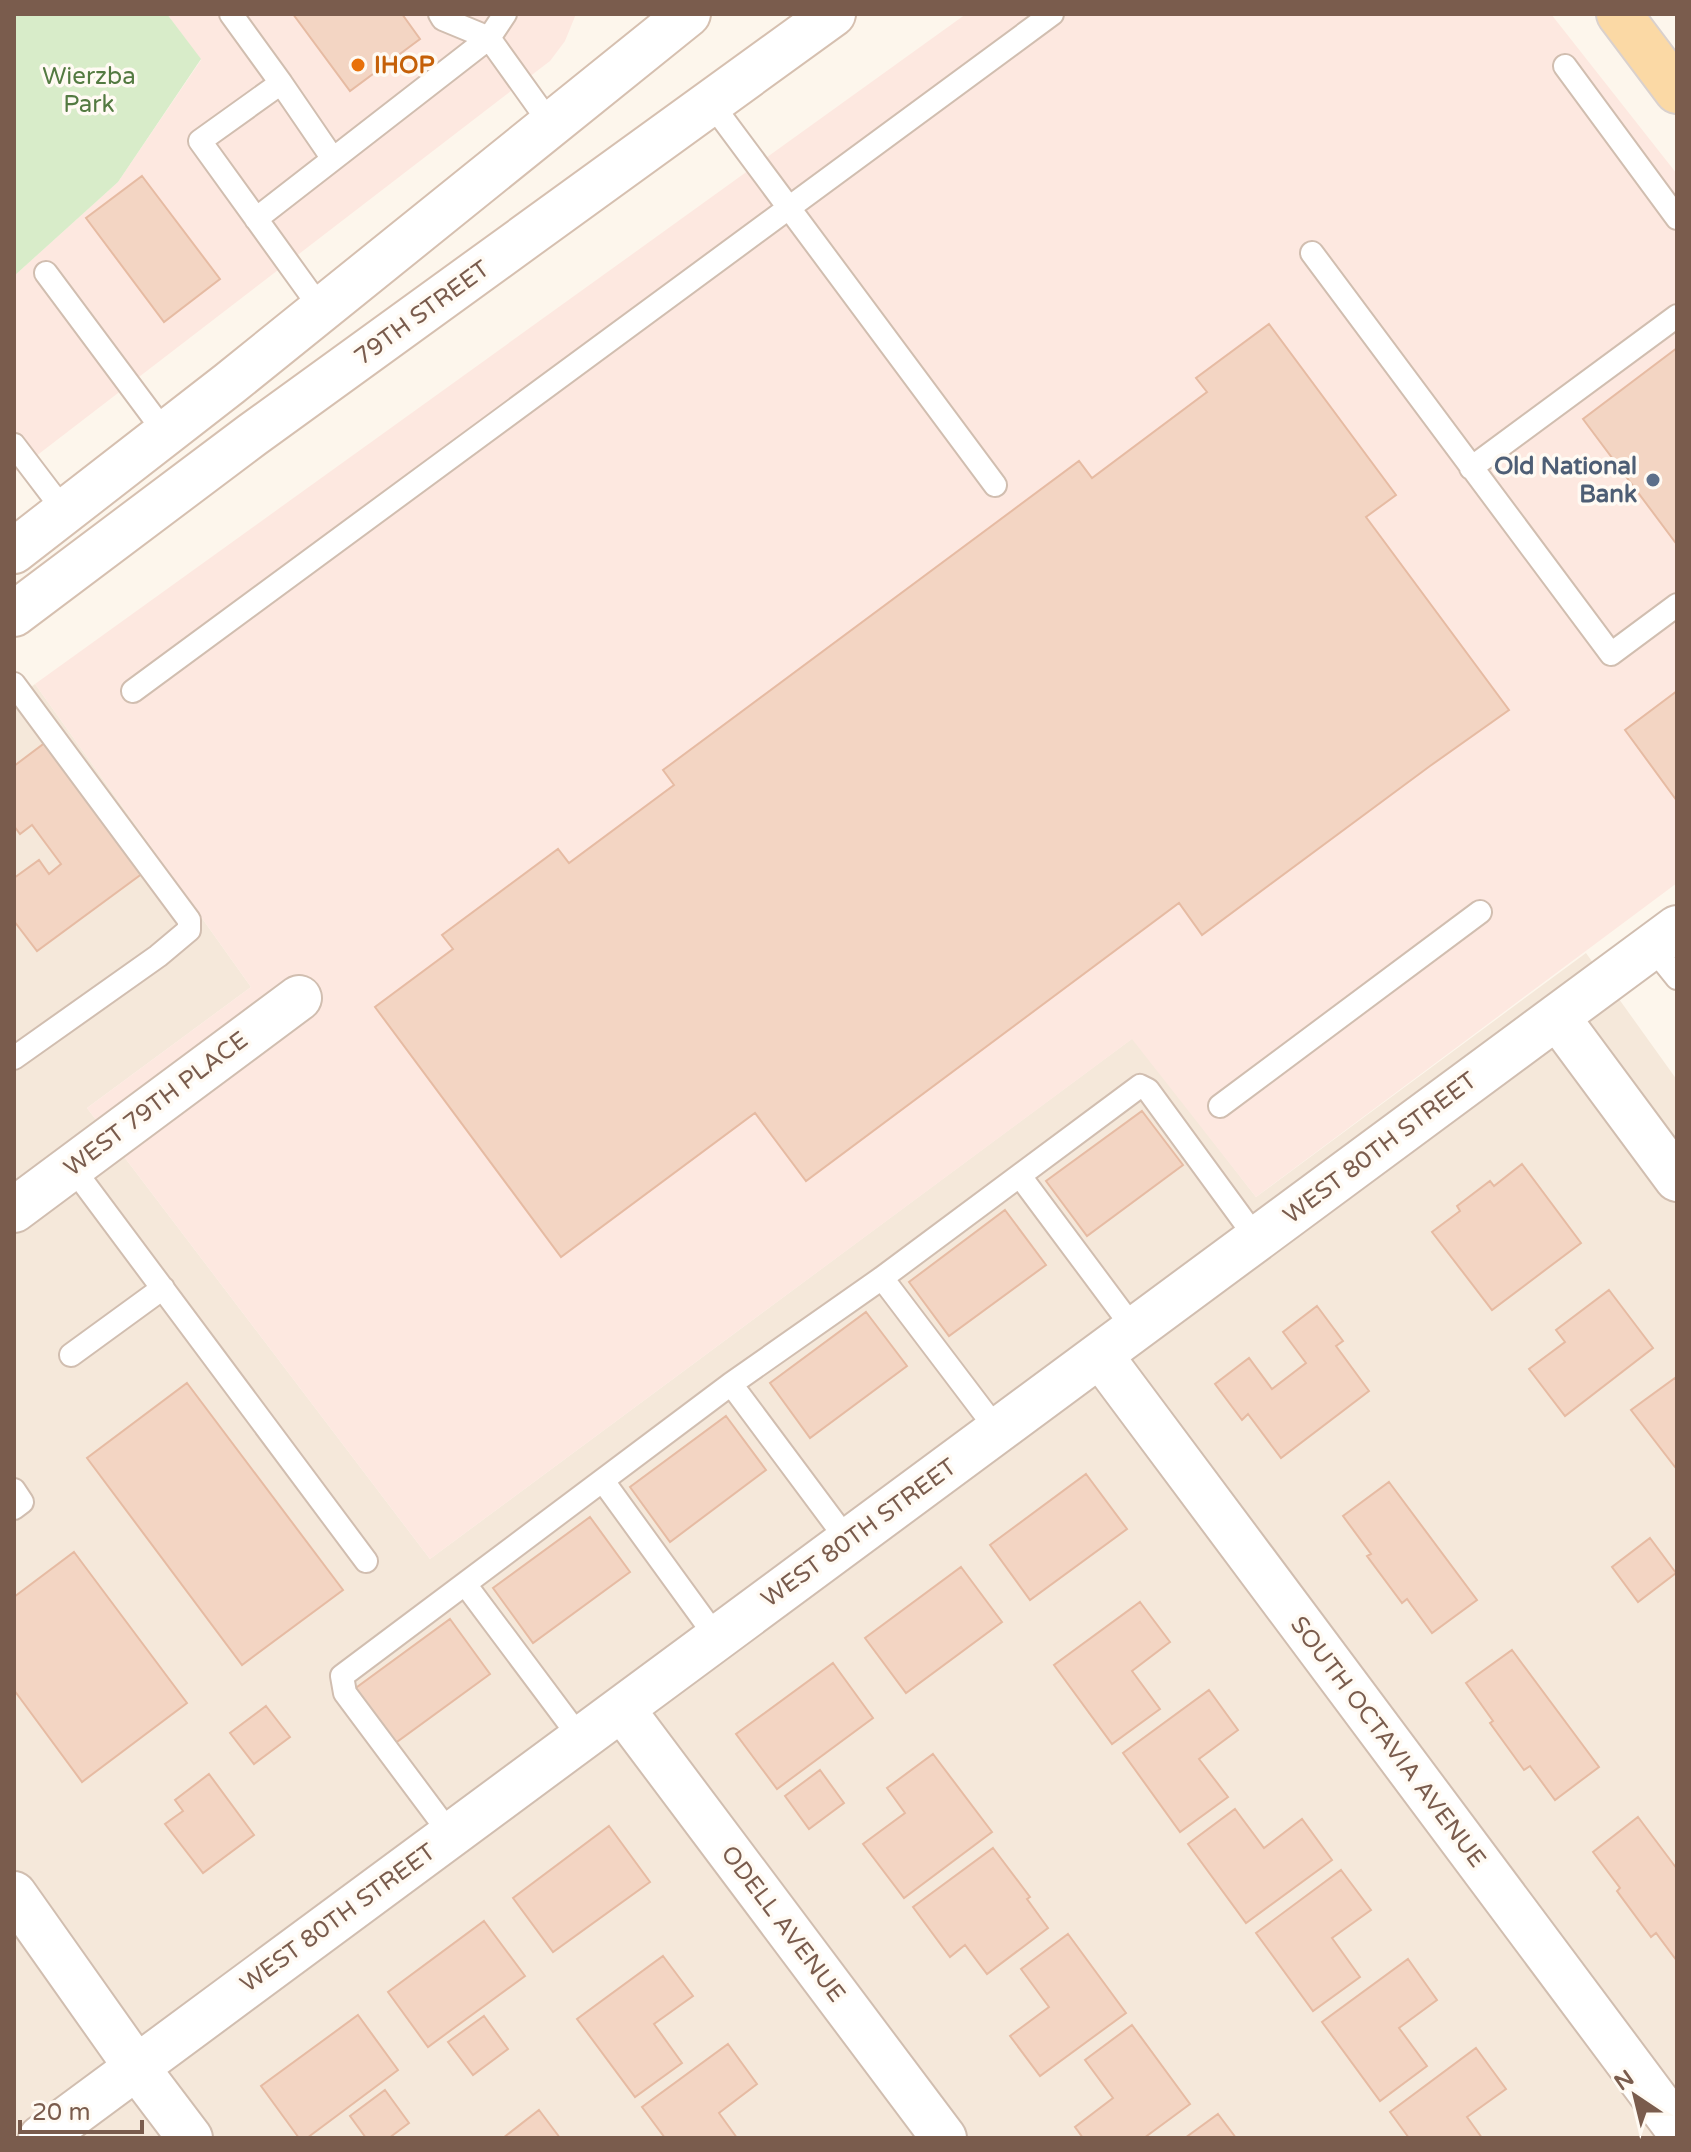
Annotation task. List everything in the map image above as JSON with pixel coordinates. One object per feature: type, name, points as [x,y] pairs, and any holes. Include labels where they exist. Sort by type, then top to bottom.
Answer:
[{"type":"main road","points":[[1619,14],[1677,91]]},
{"type":"street","points":[[14,551],[322,310],[688,14]]},
{"type":"street","name":"79TH STREET","points":[[14,614],[252,435],[833,14]]},
{"type":"street","name":"WEST 80TH STREET","points":[[41,2138],[1557,1017],[1669,951]]},
{"type":"street","name":"WEST 79TH PLACE","points":[[14,1210],[299,998]]},
{"type":"street","points":[[1557,1017],[1677,1179]]},
{"type":"street","name":"SOUTH OCTAVIA AVENUE","points":[[1100,1355],[1677,2128]]},
{"type":"street","name":"ODELL AVENUE","points":[[622,1709],[944,2138]]},
{"type":"street","points":[[14,1894],[190,2138]]},
{"type":"lane","points":[[231,14],[333,159]]},
{"type":"lane","points":[[440,14],[443,19],[489,38],[552,126]]},
{"type":"lane","points":[[256,219],[489,38],[505,14]]},
{"type":"lane","points":[[133,691],[1052,14]]},
{"type":"lane","points":[[1565,66],[1677,218]]},
{"type":"lane","points":[[281,83],[200,141],[322,310]]},
{"type":"lane","points":[[711,103],[995,485]]},
{"type":"lane","points":[[1312,253],[1611,654],[1677,605]]},
{"type":"lane","points":[[46,273],[166,434]]},
{"type":"lane","points":[[1471,468],[1677,316]]},
{"type":"lane","points":[[14,445],[65,512]]},
{"type":"lane","points":[[14,684],[189,920],[189,930],[14,1058]]},
{"type":"lane","points":[[1220,1106],[1480,912]]},
{"type":"lane","points":[[451,1835],[345,1693],[342,1676],[731,1384],[882,1278],[1140,1086],[1148,1090],[1257,1239]]},
{"type":"lane","points":[[72,1167],[366,1561]]},
{"type":"lane","points":[[1020,1176],[1134,1329]]},
{"type":"lane","points":[[882,1278],[998,1431]]},
{"type":"lane","points":[[71,1355],[163,1288]]},
{"type":"lane","points":[[731,1384],[848,1541]]},
{"type":"lane","points":[[603,1481],[717,1638]]},
{"type":"lane","points":[[14,1490],[22,1502],[14,1508]]},
{"type":"lane","points":[[465,1584],[581,1739]]},
{"type":"shaded area","points":[[167,14],[576,14],[565,41],[550,61],[14,473],[14,276],[118,182],[201,60]]},
{"type":"shaded area","points":[[966,14],[1551,14],[1677,174],[1677,883],[1256,1197],[1132,1039],[430,1559],[87,1108],[251,987],[35,684]]},
{"type":"shaded area","points":[[35,684],[251,987],[87,1108],[430,1559],[1133,1038],[1256,1197],[1586,953],[1677,1080],[1677,2138],[14,2138],[14,700]]},
{"type":"green space","name":"Wierzba Park","points":[[14,14],[167,14],[201,59],[118,182],[14,276]]},
{"type":"building","name":"IHOP","points":[[293,14],[402,14],[420,39],[350,91]]},
{"type":"building","points":[[142,176],[220,279],[164,322],[86,218]]},
{"type":"building","points":[[1269,324],[1396,495],[1366,517],[1509,710],[1202,935],[1179,903],[806,1181],[755,1113],[561,1257],[375,1007],[453,949],[442,935],[558,849],[569,863],[674,785],[663,770],[1079,461],[1092,478],[1207,392],[1196,378]]},
{"type":"building","name":"Old National Bank","points":[[1677,348],[1677,540],[1675,542],[1583,419]]},
{"type":"building","points":[[1677,691],[1677,801],[1625,730]]},
{"type":"building","points":[[46,742],[143,873],[37,951],[14,921],[14,878],[39,860],[49,874],[61,864],[32,825],[20,834],[14,826],[14,766]]},
{"type":"building","points":[[1142,1111],[1183,1165],[1087,1236],[1046,1181]]},
{"type":"building","points":[[1522,1164],[1581,1243],[1492,1310],[1432,1232],[1460,1211],[1457,1206],[1490,1181],[1494,1186]]},
{"type":"building","points":[[1005,1210],[1046,1265],[949,1336],[909,1282]]},
{"type":"building","points":[[1609,1290],[1653,1348],[1565,1416],[1529,1369],[1565,1342],[1556,1330]]},
{"type":"building","points":[[1317,1306],[1343,1341],[1336,1346],[1369,1391],[1281,1458],[1248,1414],[1242,1420],[1215,1384],[1249,1358],[1272,1389],[1306,1363],[1283,1332]]},
{"type":"building","points":[[866,1312],[907,1366],[810,1438],[770,1383]]},
{"type":"building","points":[[1675,1378],[1677,1466],[1675,1467],[1631,1410]]},
{"type":"building","points":[[187,1383],[343,1590],[242,1665],[87,1458]]},
{"type":"building","points":[[726,1416],[766,1470],[670,1542],[630,1487]]},
{"type":"building","points":[[1086,1474],[1127,1529],[1030,1600],[990,1545]]},
{"type":"building","points":[[1389,1482],[1477,1600],[1432,1633],[1407,1599],[1402,1603],[1367,1556],[1371,1554],[1343,1516]]},
{"type":"building","points":[[590,1517],[630,1572],[533,1643],[493,1588]]},
{"type":"building","points":[[1650,1538],[1676,1573],[1638,1602],[1612,1567]]},
{"type":"building","points":[[74,1552],[187,1703],[82,1782],[14,1690],[14,1597]]},
{"type":"building","points":[[961,1567],[1002,1622],[906,1693],[865,1638]]},
{"type":"building","points":[[1140,1602],[1170,1642],[1132,1671],[1160,1709],[1112,1744],[1054,1665]]},
{"type":"building","points":[[450,1619],[490,1674],[394,1744],[353,1690]]},
{"type":"building","points":[[1512,1650],[1599,1767],[1555,1800],[1530,1766],[1524,1770],[1466,1683]]},
{"type":"building","points":[[833,1663],[873,1718],[777,1789],[736,1734]]},
{"type":"building","points":[[1209,1690],[1238,1730],[1199,1759],[1228,1797],[1180,1832],[1123,1753]]},
{"type":"building","points":[[266,1706],[290,1737],[254,1764],[230,1733]]},
{"type":"building","points":[[933,1754],[992,1832],[904,1898],[863,1844],[905,1813],[887,1788]]},
{"type":"building","points":[[820,1770],[844,1803],[809,1829],[785,1796]]},
{"type":"building","points":[[209,1774],[254,1835],[203,1873],[165,1824],[183,1811],[175,1800]]},
{"type":"building","points":[[1235,1809],[1264,1848],[1302,1819],[1332,1860],[1246,1923],[1188,1844]]},
{"type":"building","points":[[1638,1817],[1677,1869],[1677,1961],[1656,1933],[1651,1937],[1593,1852]]},
{"type":"building","points":[[609,1826],[650,1882],[553,1952],[513,1898]]},
{"type":"building","points":[[993,1848],[1030,1897],[1027,1899],[1048,1928],[987,1974],[965,1945],[950,1957],[913,1907]]},
{"type":"building","points":[[1341,1870],[1371,1910],[1332,1938],[1360,1977],[1313,2011],[1256,1933]]},
{"type":"building","points":[[484,1921],[525,1976],[428,2047],[388,1992]]},
{"type":"building","points":[[1068,1934],[1126,2013],[1040,2076],[1010,2036],[1049,2007],[1021,1969]]},
{"type":"building","points":[[663,1956],[693,1996],[654,2024],[682,2063],[635,2097],[577,2019]]},
{"type":"building","points":[[1408,1959],[1437,2000],[1399,2028],[1427,2066],[1380,2101],[1322,2022]]},
{"type":"building","points":[[358,2015],[398,2070],[307,2138],[299,2138],[261,2086]]},
{"type":"building","points":[[484,2016],[508,2049],[473,2075],[448,2042]]},
{"type":"building","points":[[1132,2025],[1190,2104],[1144,2138],[1083,2138],[1075,2127],[1113,2098],[1085,2060]]},
{"type":"building","points":[[728,2044],[757,2084],[719,2113],[737,2138],[665,2138],[642,2107]]},
{"type":"building","points":[[1476,2048],[1506,2089],[1467,2117],[1482,2138],[1409,2138],[1390,2112]]},
{"type":"building","points":[[385,2090],[409,2123],[389,2138],[366,2138],[350,2116]]},
{"type":"building","points":[[539,2110],[560,2138],[503,2138]]},
{"type":"building","points":[[1218,2114],[1236,2138],[1185,2138]]},
{"type":"place","name":"IHOP","points":[[358,65]]},
{"type":"place","name":"Old National Bank","points":[[1653,480]]}]
